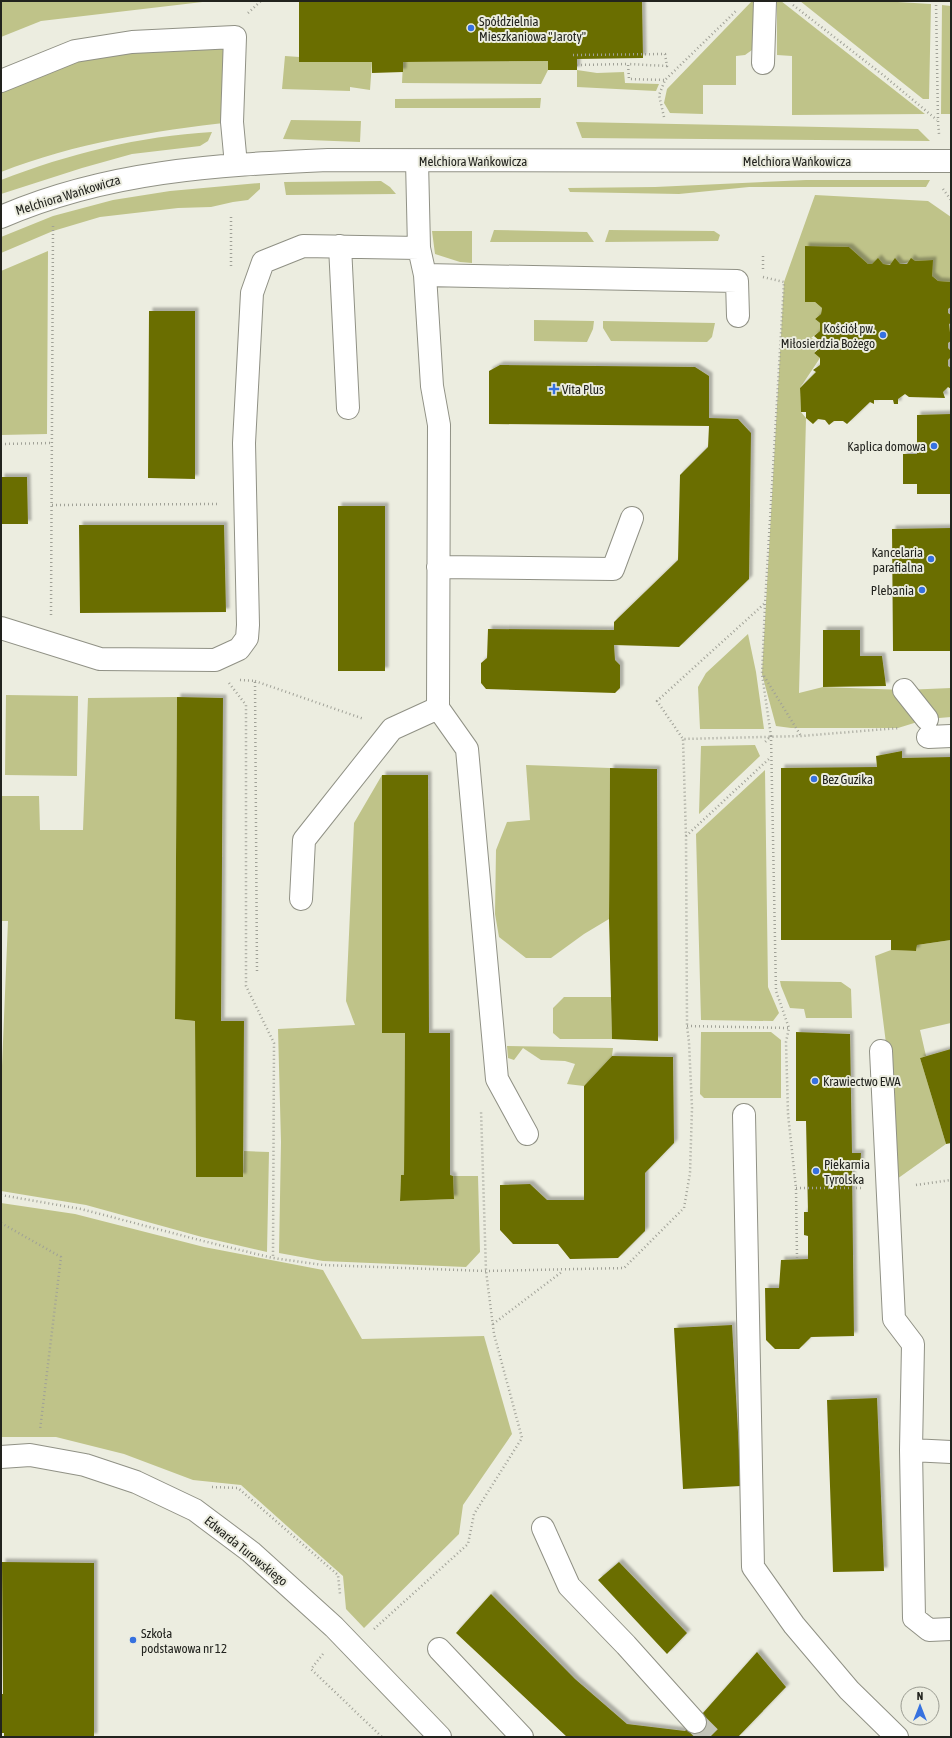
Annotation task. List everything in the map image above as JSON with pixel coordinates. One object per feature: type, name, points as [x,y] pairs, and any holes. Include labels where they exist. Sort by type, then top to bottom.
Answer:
[{"type":"street","points":[[763,63],[765,1]]},
{"type":"street","points":[[1,81],[75,50],[132,42],[235,37],[232,122],[236,164]]},
{"type":"street","name":"Melchiora Wańkowicza","points":[[1,216],[81,189],[130,177],[236,164],[328,160],[951,161]]},
{"type":"street","points":[[417,161],[418,248],[425,275],[432,386],[439,425],[438,708],[467,749],[497,1079],[527,1134]]},
{"type":"street","points":[[1,628],[100,659],[215,660],[239,649],[247,638],[248,625],[244,443],[252,293],[263,262],[303,246],[418,248]]},
{"type":"street","points":[[340,246],[348,408]]},
{"type":"street","points":[[425,275],[737,281],[738,316]]},
{"type":"street","points":[[438,567],[613,569],[632,518]]},
{"type":"street","points":[[904,690],[928,728],[951,736]]},
{"type":"street","points":[[301,899],[304,840],[392,729],[438,708]]},
{"type":"street","points":[[881,1051],[894,1320],[913,1344],[911,1450],[914,1618],[929,1630],[951,1629]]},
{"type":"street","points":[[744,1115],[753,1567],[794,1625],[849,1690],[897,1737]]},
{"type":"street","points":[[911,1450],[951,1452]]},
{"type":"street","name":"Edwarda Turowskiego","points":[[1,1457],[30,1455],[85,1465],[136,1482],[195,1510],[250,1552],[334,1627],[440,1737]]},
{"type":"street","points":[[543,1528],[569,1586],[626,1645],[695,1722]]},
{"type":"street","points":[[439,1649],[522,1737]]},
{"type":"path","points":[[788,1],[883,75],[938,121],[936,1]]},
{"type":"path","points":[[664,117],[659,95],[665,80],[739,7]]},
{"type":"path","points":[[573,55],[665,54],[667,66],[628,64],[576,65]]},
{"type":"path","points":[[628,64],[629,79],[665,80]]},
{"type":"path","points":[[51,643],[53,198]]},
{"type":"path","points":[[763,256],[763,276],[784,282],[762,674],[771,736],[776,991],[789,1028],[786,1042],[788,1114],[796,1188],[797,1258]]},
{"type":"path","points":[[1,444],[52,443]]},
{"type":"path","points":[[52,505],[220,504]]},
{"type":"path","points":[[1,1195],[81,1209],[273,1258],[322,1265],[486,1271],[624,1268],[684,1208],[691,1166],[692,1108],[690,1042],[687,1026],[686,836],[683,739],[657,701],[765,604]]},
{"type":"path","points":[[762,674],[800,736]]},
{"type":"path","points":[[273,1258],[274,1043],[246,986],[246,705],[226,680],[255,681],[392,729]]},
{"type":"path","points":[[255,681],[257,971]]},
{"type":"path","points":[[683,739],[800,736],[898,728],[928,728]]},
{"type":"path","points":[[766,742],[771,736]]},
{"type":"path","points":[[686,836],[771,757]]},
{"type":"path","points":[[687,1026],[789,1028]]},
{"type":"path","points":[[796,1188],[888,1189],[951,1180]]},
{"type":"path","points":[[374,1630],[468,1544],[474,1514],[522,1438],[494,1334],[486,1271],[484,1201]]},
{"type":"path","points":[[1,1223],[61,1257],[37,1456]]},
{"type":"path","points":[[493,1324],[564,1270]]},
{"type":"green space","points":[[1,1],[211,1],[41,21],[1,37]]},
{"type":"green space","points":[[752,1],[754,1],[752,50],[745,55],[736,56],[736,85],[703,85],[703,114],[670,113],[664,103],[667,89]]},
{"type":"green space","points":[[777,1],[781,1],[925,114],[792,115],[792,56],[777,55]]},
{"type":"green space","points":[[800,1],[881,1],[931,4],[929,99],[923,99]]},
{"type":"green space","points":[[942,5],[951,6],[951,114],[941,114]]},
{"type":"green space","points":[[235,37],[232,122],[144,134],[86,146],[57,153],[1,172],[1,81],[75,51]]},
{"type":"green space","points":[[285,56],[372,62],[370,90],[350,87],[350,91],[282,89]]},
{"type":"green space","points":[[548,61],[548,70],[541,84],[402,83],[403,62]]},
{"type":"green space","points":[[577,70],[597,73],[624,72],[625,83],[659,84],[656,91],[577,87]]},
{"type":"green space","points":[[541,98],[540,108],[395,108],[395,99]]},
{"type":"green space","points":[[291,120],[361,121],[360,142],[283,139]]},
{"type":"green space","points":[[576,122],[918,129],[930,141],[582,138]]},
{"type":"green space","points":[[212,132],[208,141],[200,146],[132,154],[82,168],[1,194],[1,180],[78,154],[131,142],[185,134]]},
{"type":"green space","points":[[806,180],[930,180],[926,187],[749,187],[679,194],[570,192],[568,188],[655,187]]},
{"type":"green space","points":[[381,181],[390,187],[396,194],[286,195],[284,182]]},
{"type":"green space","points":[[260,183],[260,189],[248,200],[211,207],[178,208],[100,217],[53,231],[1,253],[1,237],[53,216],[113,200],[170,191]]},
{"type":"green space","points":[[815,195],[928,201],[951,217],[951,282],[938,281],[932,276],[932,260],[900,264],[868,264],[849,247],[805,246],[805,302],[815,302],[822,308],[821,314],[815,319],[820,323],[820,331],[811,338],[821,342],[814,353],[820,358],[800,388],[801,412],[806,418],[799,693],[823,687],[904,690],[951,688],[951,717],[927,719],[898,728],[791,728],[776,726],[762,674],[784,282]]},
{"type":"green space","points":[[494,230],[587,232],[594,242],[490,242]]},
{"type":"green space","points":[[609,230],[714,231],[720,235],[718,241],[605,242]]},
{"type":"green space","points":[[432,231],[472,231],[472,263],[460,262],[435,254]]},
{"type":"green space","points":[[48,251],[47,434],[1,435],[1,271]]},
{"type":"green space","points":[[534,320],[594,321],[593,329],[587,342],[534,341]]},
{"type":"green space","points":[[603,321],[715,323],[712,337],[707,342],[611,341],[603,328]]},
{"type":"green space","points":[[748,634],[756,672],[764,729],[700,729],[698,687],[706,673]]},
{"type":"green space","points":[[6,695],[78,696],[77,776],[5,775]]},
{"type":"green space","points":[[177,697],[175,1019],[195,1021],[196,1177],[243,1177],[244,1151],[269,1152],[267,1252],[202,1237],[86,1205],[1,1191],[1,1090],[8,921],[1,921],[1,796],[39,796],[40,830],[83,830],[88,698]]},
{"type":"green space","points":[[755,745],[760,756],[699,814],[701,746]]},
{"type":"green space","points":[[526,765],[610,768],[609,919],[584,934],[551,958],[526,958],[499,937],[495,914],[496,850],[507,822],[530,820]]},
{"type":"green space","points":[[765,770],[768,987],[779,1013],[773,1021],[701,1020],[696,834]]},
{"type":"green space","points":[[382,775],[382,1033],[405,1033],[404,1175],[401,1175],[400,1201],[454,1199],[453,1176],[478,1176],[480,1252],[466,1267],[323,1261],[279,1253],[281,1142],[278,1029],[355,1025],[346,1001],[354,823]]},
{"type":"green space","points":[[951,940],[951,1023],[920,1030],[926,1056],[920,1058],[946,1144],[897,1179],[894,1107],[875,956],[891,950],[916,951],[917,945]]},
{"type":"green space","points":[[780,981],[841,982],[851,989],[852,1018],[806,1018],[804,1009],[790,1008]]},
{"type":"green space","points":[[564,997],[611,997],[612,1039],[560,1039],[553,1033],[553,1008]]},
{"type":"green space","points":[[701,1032],[771,1032],[781,1040],[781,1098],[704,1098],[700,1094]]},
{"type":"green space","points":[[507,1046],[613,1048],[612,1056],[584,1086],[567,1084],[575,1064],[565,1061],[541,1060],[523,1048],[514,1060],[508,1058]]},
{"type":"green space","points":[[1,1203],[75,1214],[204,1247],[323,1270],[362,1339],[484,1336],[512,1434],[463,1505],[459,1534],[364,1628],[346,1609],[343,1576],[241,1485],[193,1480],[124,1454],[56,1437],[1,1437]]},
{"type":"building","name":"Spółdzielnia Mieszkaniowa \"Jaroty\"","points":[[299,1],[642,1],[643,58],[577,59],[577,70],[548,70],[548,61],[403,62],[403,72],[372,73],[372,62],[299,62]]},
{"type":"building","name":"Kościół pw. Miłosierdzia Bożego","points":[[805,246],[849,247],[868,264],[872,264],[878,258],[883,264],[890,265],[895,258],[900,264],[907,264],[911,258],[915,261],[933,260],[932,276],[938,281],[951,282],[951,307],[948,309],[948,313],[951,315],[951,323],[949,324],[951,341],[948,343],[948,348],[951,351],[951,357],[948,360],[948,366],[951,368],[951,389],[948,387],[943,392],[945,398],[909,397],[905,394],[898,399],[898,404],[894,404],[893,400],[874,400],[874,404],[870,402],[847,424],[843,421],[834,421],[829,425],[825,420],[818,419],[813,424],[806,418],[806,412],[801,412],[800,388],[816,372],[813,370],[820,365],[820,358],[814,353],[821,347],[821,342],[814,336],[820,331],[820,323],[815,319],[821,314],[822,308],[815,302],[805,302]]},
{"type":"building","points":[[149,311],[195,311],[195,479],[148,478]]},
{"type":"building","points":[[500,365],[695,367],[709,376],[709,418],[738,419],[751,433],[749,579],[679,647],[614,645],[615,660],[620,665],[620,688],[615,693],[486,689],[481,683],[481,663],[487,658],[488,629],[614,630],[614,622],[678,560],[680,475],[708,447],[709,426],[489,424],[489,371]]},
{"type":"building","points":[[951,414],[951,494],[917,494],[917,484],[903,484],[903,454],[917,454],[917,415]]},
{"type":"building","points":[[1,477],[27,477],[28,524],[1,524]]},
{"type":"building","points":[[338,506],[385,506],[385,671],[338,671]]},
{"type":"building","points":[[79,525],[224,525],[226,612],[80,613]]},
{"type":"building","name":"Plebania","points":[[951,528],[951,651],[893,651],[892,529]]},
{"type":"building","points":[[823,630],[860,630],[860,656],[882,656],[886,686],[823,687]]},
{"type":"building","points":[[177,697],[223,698],[221,1021],[244,1021],[243,1177],[196,1177],[195,1021],[175,1019]]},
{"type":"building","points":[[902,751],[902,758],[951,757],[951,940],[917,945],[916,951],[891,950],[891,940],[781,940],[781,768],[877,767],[876,756]]},
{"type":"building","points":[[610,768],[657,769],[658,1041],[612,1039],[609,919]]},
{"type":"building","points":[[382,775],[428,775],[429,1033],[450,1033],[450,1175],[453,1176],[454,1199],[400,1201],[401,1175],[404,1175],[405,1033],[382,1033]]},
{"type":"building","points":[[796,1032],[850,1034],[852,1153],[861,1153],[860,1169],[852,1170],[854,1336],[811,1337],[799,1349],[775,1349],[766,1340],[765,1288],[779,1288],[781,1260],[808,1259],[808,1236],[804,1235],[804,1212],[808,1212],[806,1121],[796,1121]]},
{"type":"building","points":[[951,1049],[951,1143],[946,1144],[920,1058]]},
{"type":"building","points":[[612,1056],[673,1057],[674,1143],[645,1173],[645,1231],[618,1258],[570,1259],[558,1244],[513,1244],[500,1230],[500,1185],[530,1184],[547,1200],[584,1200],[584,1086]]},
{"type":"building","points":[[732,1325],[741,1486],[683,1489],[674,1328]]},
{"type":"building","points":[[877,1398],[884,1571],[833,1572],[827,1400]]},
{"type":"building","points":[[2,1562],[94,1563],[94,1737],[4,1737],[4,1733],[1,1733],[1,1694],[3,1694]]},
{"type":"building","points":[[619,1562],[687,1633],[667,1654],[598,1580]]},
{"type":"building","points":[[491,1594],[575,1679],[627,1724],[685,1731],[695,1722],[757,1652],[786,1687],[738,1737],[567,1737],[456,1633]]},
{"type":"tunnel","points":[[695,1722],[710,1737]]},
{"type":"place","name":"Spółdzielnia Mieszkaniowa \"Jaroty\"","points":[[471,28]]},
{"type":"place","name":"Kościół pw. Miłosierdzia Bożego","points":[[883,335]]},
{"type":"place","name":"Vita Plus","points":[[554,389]]},
{"type":"place","name":"Kaplica domowa","points":[[934,446]]},
{"type":"place","name":"Kancelaria parafialna","points":[[931,559]]},
{"type":"place","name":"Plebania","points":[[922,590]]},
{"type":"place","name":"Bez Guzika","points":[[814,779]]},
{"type":"place","name":"Krawiectwo EWA","points":[[815,1081]]},
{"type":"place","name":"Piekarnia Tyrolska","points":[[816,1171]]},
{"type":"place","name":"Szkoła podstawowa nr 12","points":[[133,1640]]}]
